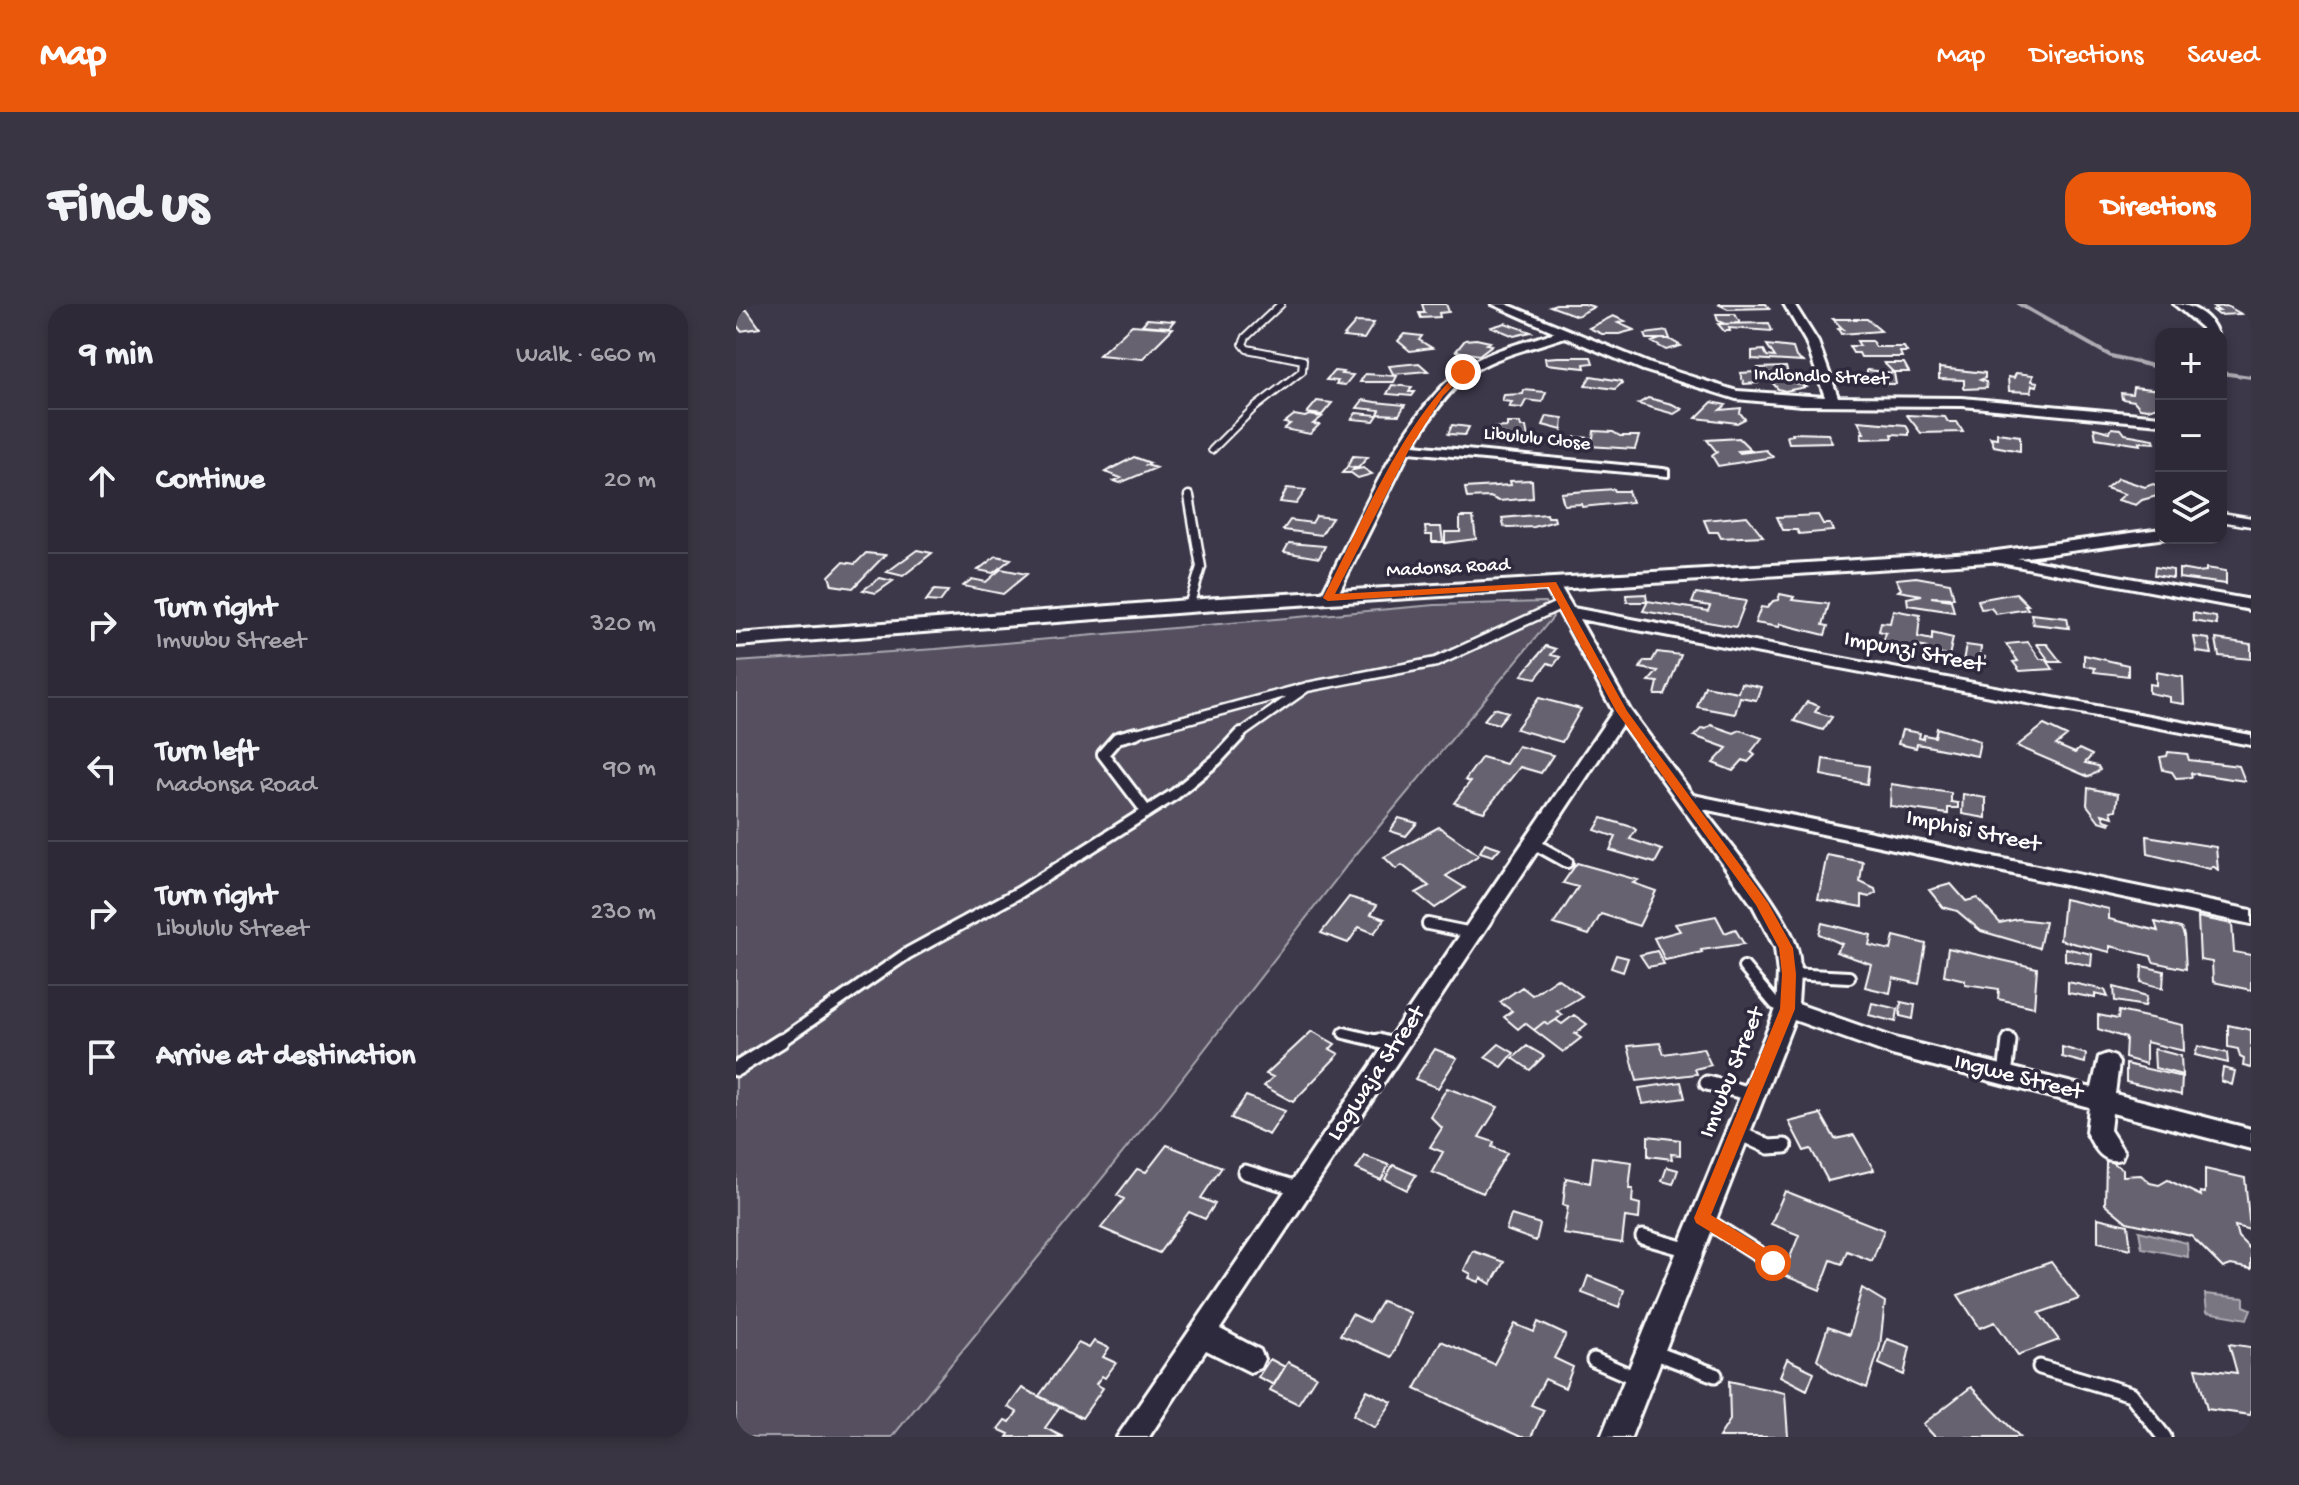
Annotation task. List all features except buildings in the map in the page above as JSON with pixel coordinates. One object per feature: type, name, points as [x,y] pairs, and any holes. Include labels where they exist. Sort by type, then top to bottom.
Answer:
[{"type":"street","name":"Indlondlo Street","points":[[1497,304],[1686,381],[1736,395],[1801,401],[1962,402],[2155,419]]},
{"type":"street","points":[[1789,304],[1812,342],[1832,399]]},
{"type":"street","points":[[2181,304],[2208,328]]},
{"type":"street","points":[[1328,598],[1406,448],[1440,394],[1463,372],[1564,333]]},
{"type":"street","name":"Libululu Close","points":[[1406,448],[1663,473]]},
{"type":"street","name":"Madonsa Road","points":[[736,640],[1328,598],[1562,600],[1989,557],[2155,535]]},
{"type":"street","points":[[1989,557],[2251,605]]},
{"type":"street","name":"Imvubu Street","points":[[1562,600],[1622,711],[1762,903],[1786,948],[1789,974],[1787,1009],[1616,1437]]},
{"type":"street","name":"Impunzi Street","points":[[1562,600],[2251,740]]},
{"type":"street","name":"Logwaja Street","points":[[1132,1437],[1622,711]]},
{"type":"street","name":"Imphisi Street","points":[[1685,799],[2251,917]]},
{"type":"street","name":"Ingwe Street","points":[[1787,1009],[1892,1046],[2251,1139]]},
{"type":"street","points":[[2107,1063],[2098,1132],[2112,1152]]},
{"type":"street","points":[[1202,1334],[1250,1359]]},
{"type":"lane","points":[[1212,450],[1253,409],[1302,371],[1303,360],[1247,349],[1243,344],[1246,337],[1281,304]]},
{"type":"lane","points":[[1189,496],[1201,567],[1189,606]]},
{"type":"lane","points":[[2227,518],[2251,522]]},
{"type":"lane","points":[[1147,812],[1103,754],[1117,738],[1307,687],[1436,662],[1562,600]]},
{"type":"lane","points":[[736,1069],[798,1031],[908,953],[1020,892],[1147,812],[1216,760],[1245,728],[1307,687]]},
{"type":"lane","points":[[1533,843],[1567,862]]},
{"type":"lane","points":[[1428,924],[1472,933]]},
{"type":"lane","points":[[1744,967],[1775,1004],[1787,1009]]},
{"type":"lane","points":[[1789,974],[1849,977]]},
{"type":"lane","points":[[1344,1033],[1396,1046]]},
{"type":"lane","points":[[2005,1076],[2009,1038]]},
{"type":"lane","points":[[1707,1083],[1752,1094]]},
{"type":"lane","points":[[1737,1132],[1769,1147],[1785,1146]]},
{"type":"lane","points":[[1245,1172],[1300,1189]]},
{"type":"lane","points":[[1702,1218],[1773,1263]]},
{"type":"lane","points":[[1643,1237],[1691,1250]]},
{"type":"lane","points":[[1651,1351],[1715,1375]]},
{"type":"lane","points":[[1594,1360],[1640,1380]]},
{"type":"lane","points":[[2040,1367],[2131,1394],[2164,1437]]},
{"type":"shaded area","points":[[1545,602],[1553,617],[1348,864],[1156,1112],[892,1437],[736,1437],[736,662],[936,649],[1435,605]]},
{"type":"shaded area","points":[[2139,1231],[2187,1243],[2188,1257],[2142,1248]]},
{"type":"shaded area","points":[[2205,1294],[2244,1298],[2244,1306],[2251,1309],[2247,1319],[2207,1312]]},
{"type":"waterway","points":[[2019,304],[2111,356],[2155,367]]},
{"type":"waterway","points":[[2227,374],[2251,377]]},
{"type":"route","points":[[1463,372],[1440,394],[1406,448],[1328,598],[1552,584],[1622,711],[1762,903],[1786,948],[1789,974],[1787,1009],[1702,1218],[1773,1263]]}]
